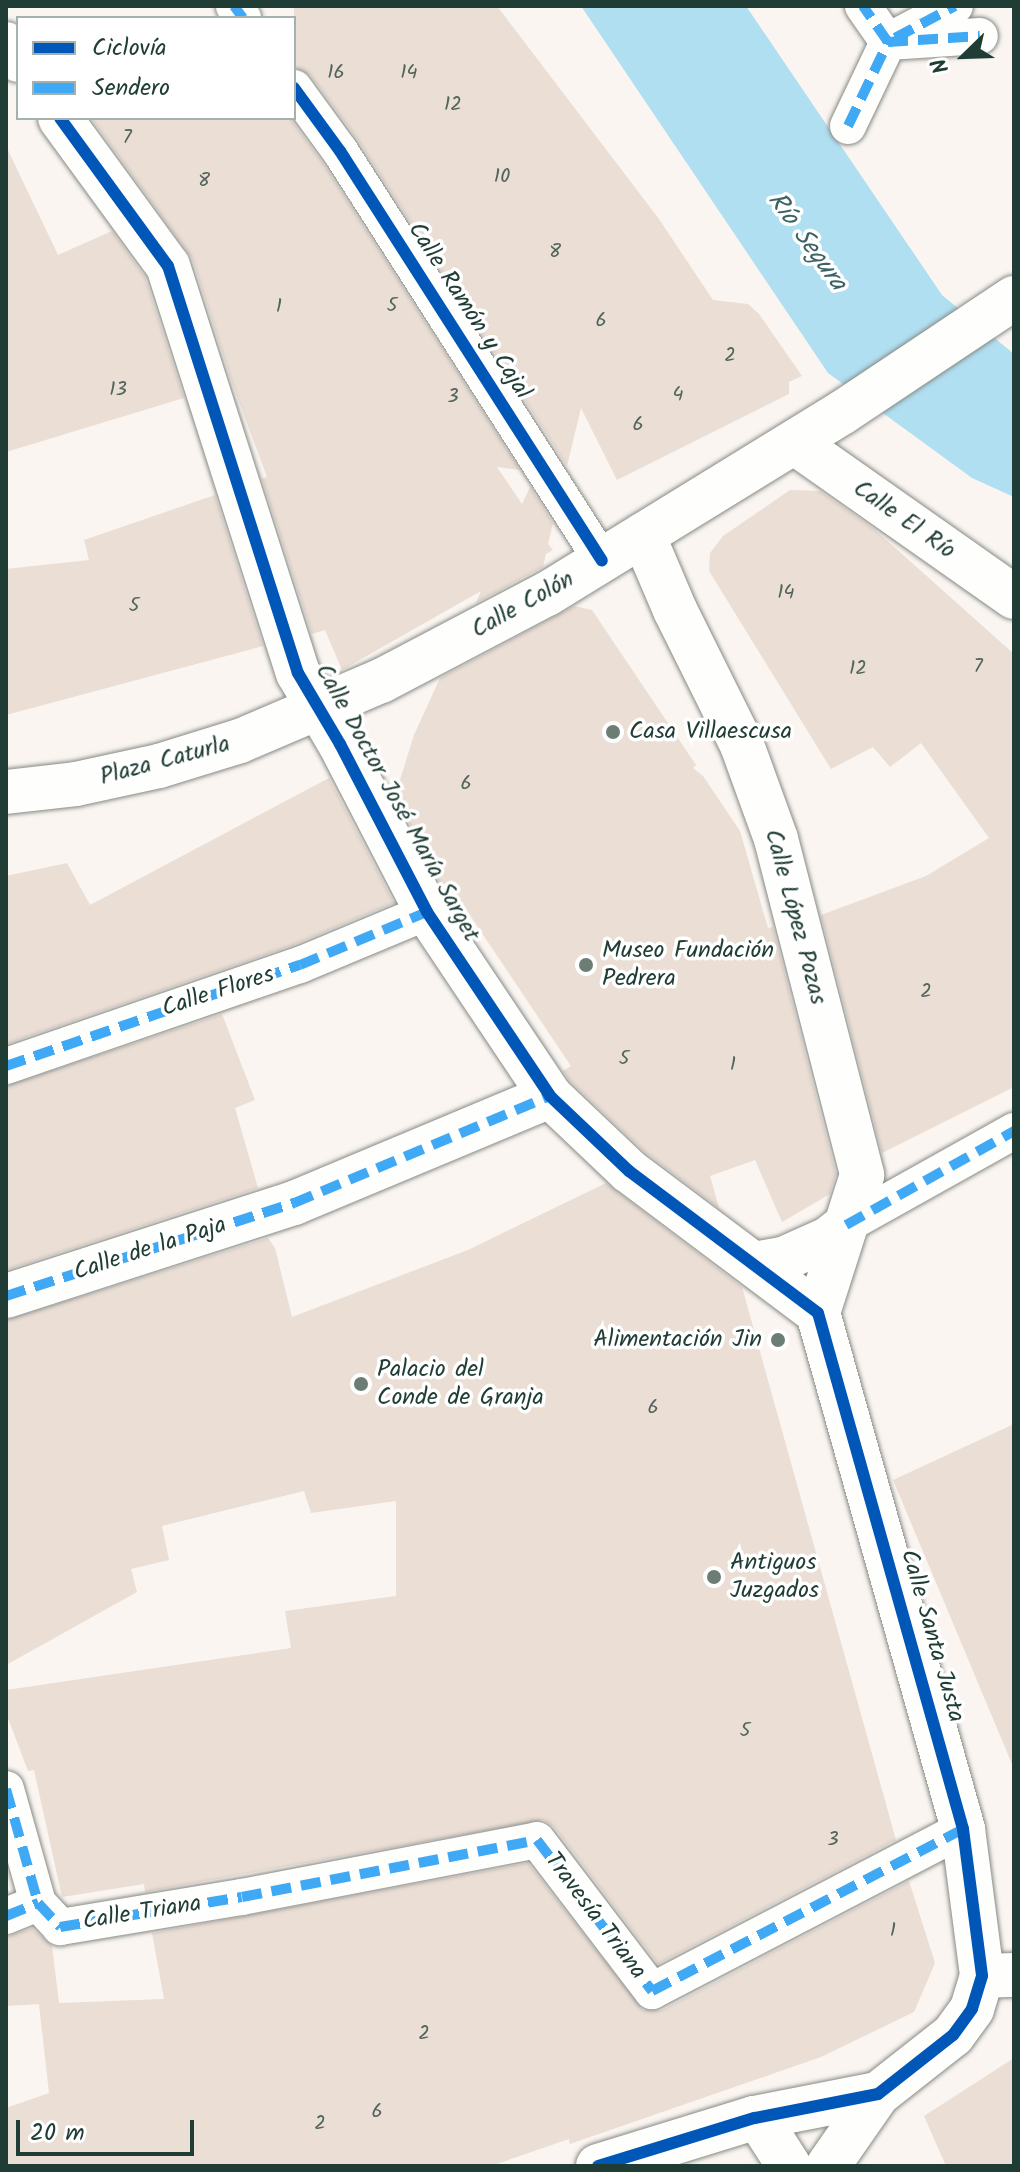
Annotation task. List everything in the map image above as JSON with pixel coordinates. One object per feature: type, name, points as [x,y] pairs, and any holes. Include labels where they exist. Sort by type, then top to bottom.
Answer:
[{"type":"street","points":[[863,6],[888,42]]},
{"type":"street","points":[[848,126],[888,42],[955,6]]},
{"type":"street","points":[[888,42],[980,36]]},
{"type":"street","name":"Calle Ramón y Cajal","points":[[296,91],[340,151],[602,560]]},
{"type":"street","name":"Calle Doctor José María Sarget","points":[[61,120],[168,266],[298,673],[427,912],[550,1096],[629,1171],[818,1313]]},
{"type":"street","name":"Calle Colón","points":[[318,708],[381,681],[547,594],[795,443],[999,308],[1014,281]]},
{"type":"street","name":"Calle El Río","points":[[795,443],[1014,597]]},
{"type":"street","name":"Calle López Pozas","points":[[643,535],[675,610],[742,745],[776,839],[862,1175],[818,1313]]},
{"type":"street","name":"Plaza Caturla","points":[[6,792],[76,784],[159,766],[240,741],[318,708]]},
{"type":"street","name":"Calle Flores","points":[[6,1066],[184,1002],[300,965],[427,912]]},
{"type":"street","name":"Calle de la Paja","points":[[6,1296],[294,1203],[550,1096]]},
{"type":"street","points":[[754,1264],[768,1264],[804,1250],[1014,1131]]},
{"type":"street","name":"Calle Santa Justa","points":[[818,1313],[963,1829],[998,1975]]},
{"type":"street","points":[[6,1789],[22,1910]]},
{"type":"street","name":"Travesía Triana","points":[[242,1897],[537,1840],[652,1991],[963,1829]]},
{"type":"street","name":"Calle Triana","points":[[22,1910],[60,1927],[242,1897]]},
{"type":"street","points":[[828,2166],[878,2094],[953,2035],[998,1975]]},
{"type":"street","points":[[598,2166],[754,2118],[878,2094]]},
{"type":"street","points":[[754,2118],[764,2127],[789,2166]]},
{"type":"water","name":"Río Segura","points":[[581,6],[746,6],[942,295],[1014,354],[1014,497],[972,478],[828,373]]},
{"type":"building","points":[[294,6],[497,6],[659,219],[713,300],[748,304],[759,314],[802,376],[789,382],[789,394],[617,480],[581,408],[567,466],[358,140],[311,76],[296,68]]},
{"type":"building","points":[[92,120],[291,120],[323,163],[520,470],[497,467],[522,504],[530,487],[553,523],[548,544],[553,550],[546,554],[543,567],[476,603],[481,591],[342,670],[325,630],[312,634],[262,479],[267,477],[232,383],[192,258]]},
{"type":"building","points":[[6,146],[58,255],[112,231],[145,277],[184,398],[6,452]]},
{"type":"building","points":[[790,490],[820,491],[874,529],[1014,654],[1014,1087],[882,1153],[821,915],[926,876],[989,838],[921,743],[890,767],[873,747],[831,769],[709,571],[710,553],[723,536]]},
{"type":"building","points":[[215,495],[263,646],[6,715],[6,569],[89,560],[84,540]]},
{"type":"building","points":[[574,606],[592,610],[696,765],[693,768],[703,776],[740,831],[768,928],[773,927],[836,1174],[830,1194],[782,1222],[755,1160],[710,1176],[719,1208],[645,1152],[569,1080],[563,1071],[571,1066],[453,890],[445,893],[395,796],[414,735],[440,678]]},
{"type":"building","points":[[329,778],[394,903],[293,945],[6,1044],[6,876],[67,863],[90,905]]},
{"type":"building","points":[[222,1014],[255,1100],[235,1108],[258,1188],[6,1270],[6,1086]]},
{"type":"building","points":[[606,1183],[742,1287],[896,1840],[658,1964],[554,1827],[544,1820],[145,1892],[144,1884],[62,1897],[34,1770],[28,1771],[6,1713],[6,1690],[291,1648],[285,1611],[396,1596],[396,1501],[311,1513],[304,1491],[162,1526],[169,1560],[131,1569],[137,1592],[6,1665],[6,1320],[268,1238],[275,1248],[292,1317],[468,1250]]},
{"type":"building","points":[[1014,1424],[1014,1764],[1012,1764],[893,1480]]},
{"type":"building","points":[[528,1863],[643,2010],[662,2010],[909,1881],[935,1963],[914,2012],[821,2057],[570,2144],[569,2139],[491,2166],[6,2166],[6,2108],[49,2093],[39,2004],[6,2006],[6,1937],[32,1928],[52,1946],[59,2003],[164,1999],[152,1933]]},
{"type":"building","points":[[1014,2058],[1014,2166],[946,2166],[924,2116]]},
{"type":"marked path","points":[[234,6],[242,16]]},
{"type":"marked path","points":[[848,126],[888,42],[863,6]]},
{"type":"marked path","points":[[895,38],[955,6]]},
{"type":"marked path","points":[[888,42],[980,36]]},
{"type":"marked path","points":[[6,1066],[300,965],[427,912]]},
{"type":"marked path","points":[[6,1296],[294,1203],[550,1096]]},
{"type":"marked path","points":[[846,1225],[1014,1131]]},
{"type":"marked path","points":[[6,1789],[38,1903]]},
{"type":"marked path","points":[[6,1916],[38,1903],[60,1927],[242,1897],[537,1840],[652,1991],[963,1829]]},
{"type":"cycle path","points":[[296,91],[340,151],[602,560]]},
{"type":"cycle path","points":[[61,120],[168,266],[298,673],[340,744],[427,912],[550,1096],[629,1171],[818,1313],[963,1829],[982,1976],[972,2009],[953,2035],[878,2094],[754,2118],[598,2166]]},
{"type":"place","name":"Casa Villaescusa","points":[[613,732]]},
{"type":"place","name":"Museo Fundación Pedrera","points":[[586,965]]},
{"type":"place","name":"Alimentación Jin","points":[[778,1340]]},
{"type":"place","name":"Palacio del Conde de Granja","points":[[361,1384]]},
{"type":"place","name":"Antiguos Juzgados","points":[[714,1577]]}]
